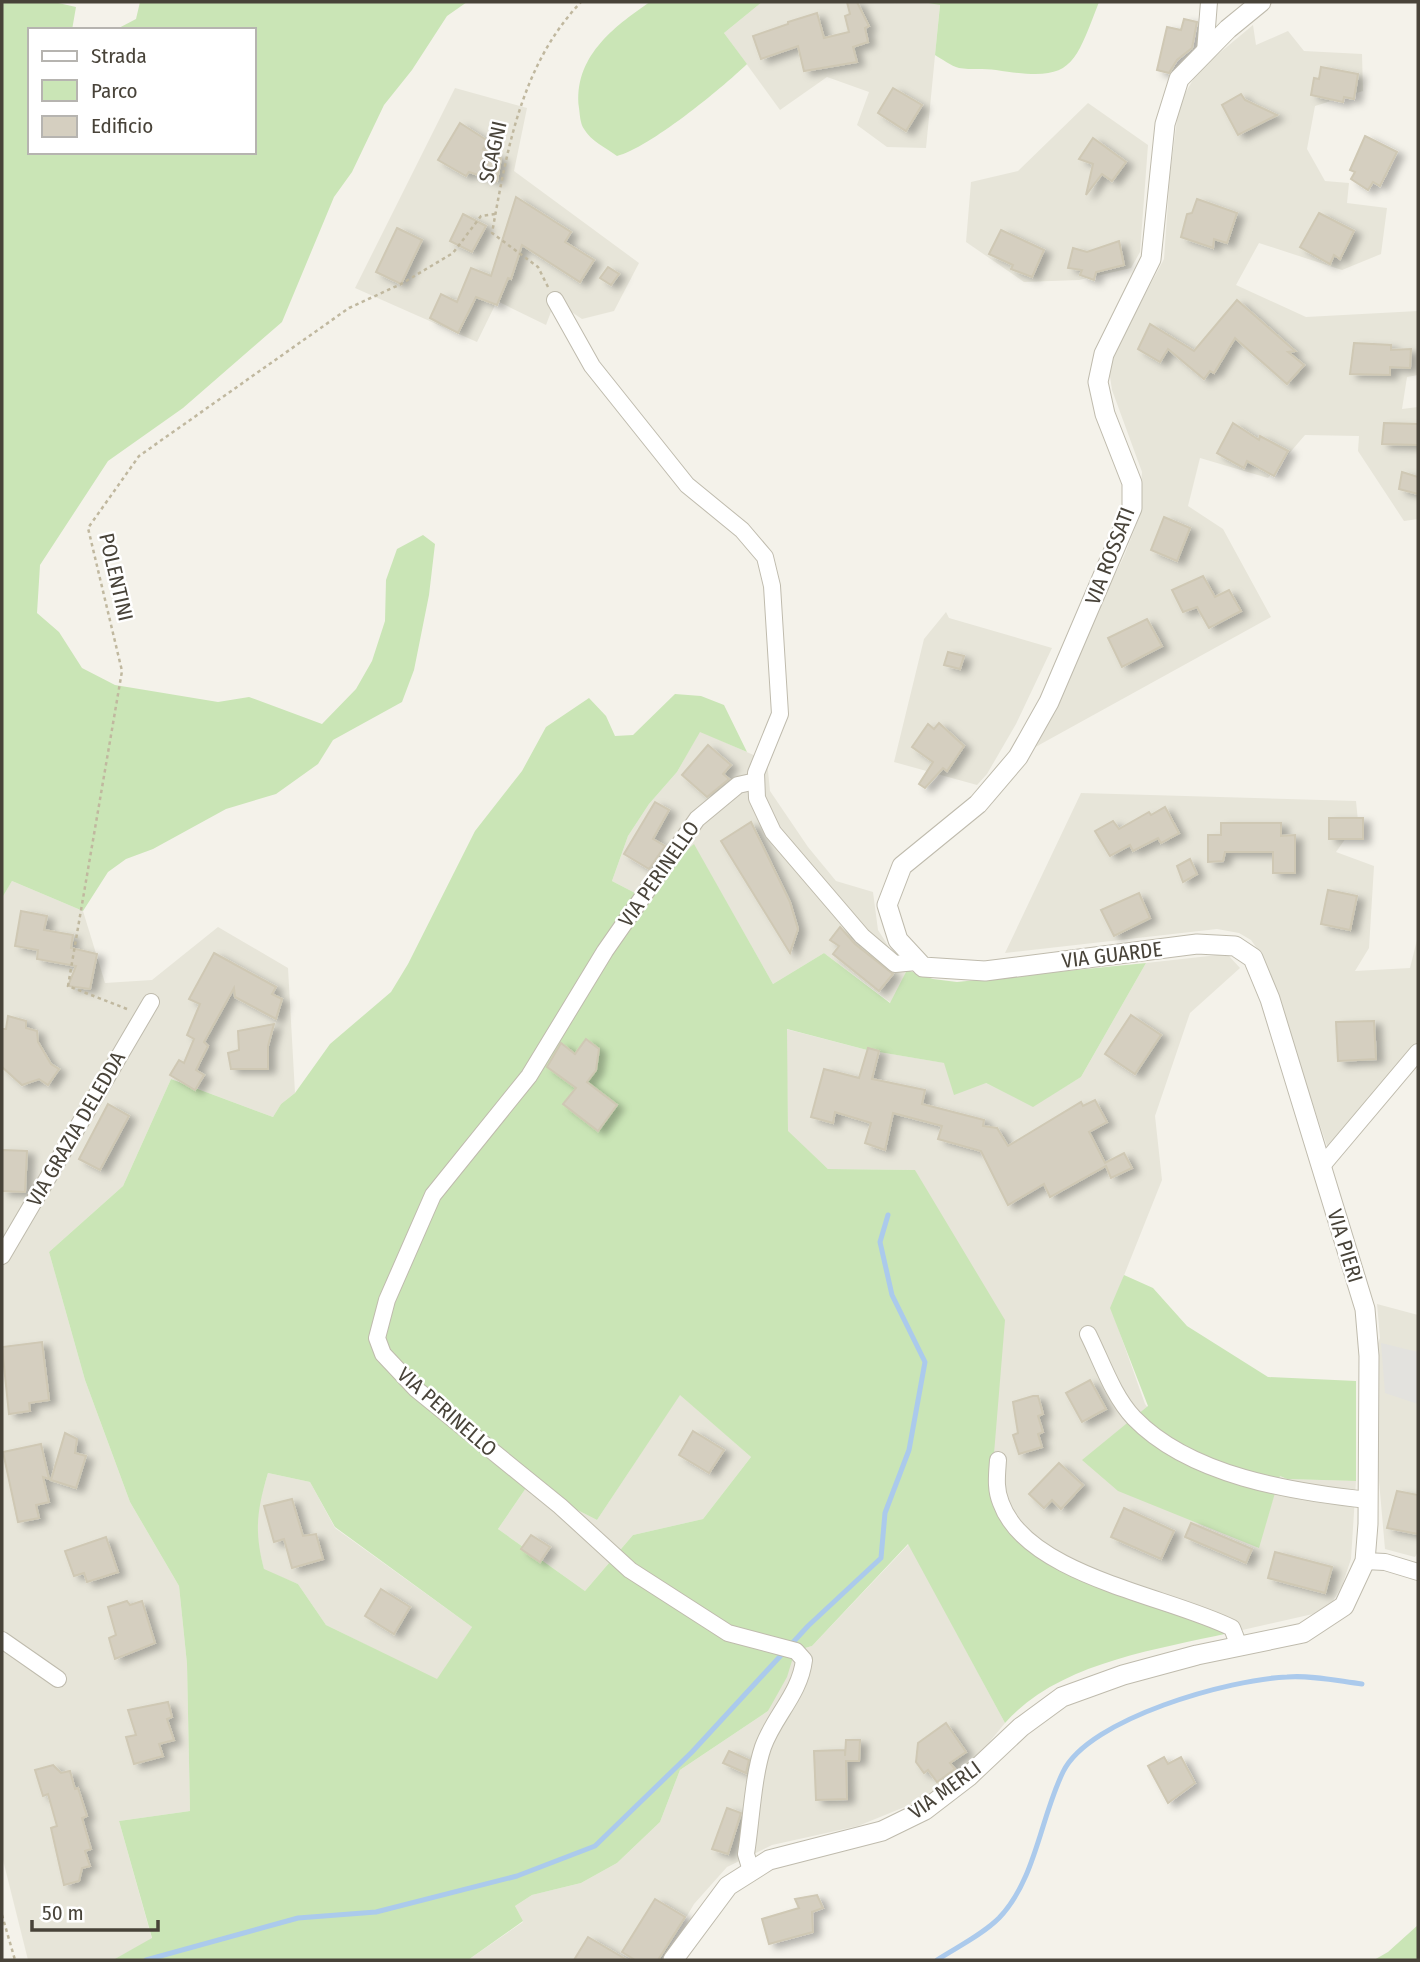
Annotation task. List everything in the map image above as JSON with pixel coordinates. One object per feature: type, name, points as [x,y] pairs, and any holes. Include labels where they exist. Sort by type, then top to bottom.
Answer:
[{"type":"street","points":[[1205,52],[1209,2]]},
{"type":"street","name":"VIA ROSSATI","points":[[919,964],[898,940],[887,905],[902,866],[978,804],[1018,757],[1049,702],[1132,508],[1132,483],[1105,414],[1098,382],[1104,354],[1150,259],[1165,124],[1179,79],[1261,2]]},
{"type":"street","points":[[555,300],[592,366],[687,485],[742,530],[765,557],[772,586],[780,714],[756,773],[757,798],[772,832],[862,936],[895,964],[919,964]]},
{"type":"street","name":"VIA PERINELLO","points":[[751,1871],[746,1854],[763,1747],[803,1672],[804,1660],[796,1651],[727,1633],[630,1570],[561,1506],[416,1389],[383,1354],[377,1338],[387,1300],[433,1195],[529,1076],[612,941],[696,819],[738,785],[757,781]]},
{"type":"street","name":"VIA GUARDE","points":[[919,964],[985,971],[1197,944],[1235,946],[1253,958],[1270,999]]},
{"type":"street","name":"VIA PIERI","points":[[1197,1656],[1303,1633],[1344,1606],[1365,1561],[1369,1356],[1365,1309],[1270,999]]},
{"type":"street","name":"VIA GRAZIA DELEDDA","points":[[2,1256],[147,1009]]},
{"type":"street","points":[[1321,1167],[1418,1052]]},
{"type":"street","points":[[1088,1334],[1118,1396],[1134,1418],[1160,1439],[1227,1471],[1269,1484],[1310,1493],[1368,1500]]},
{"type":"street","points":[[998,1460],[997,1487],[1001,1504],[1027,1539],[1052,1557],[1094,1576],[1233,1628],[1239,1646]]},
{"type":"street","points":[[1365,1561],[1385,1562],[1418,1572]]},
{"type":"street","points":[[2,1640],[58,1679]]},
{"type":"street","name":"VIA MERLI","points":[[673,1960],[728,1886],[769,1860],[882,1830],[925,1810],[968,1777],[1021,1727],[1062,1697],[1123,1675],[1197,1656]]},
{"type":"path","name":"SCAGNI","points":[[555,300],[538,267],[492,233],[507,154],[526,89],[558,27],[581,2]]},
{"type":"path","name":"POLENTINI","points":[[147,1009],[68,986],[122,671],[88,528],[139,456],[349,308],[401,284],[453,253],[481,216],[495,214]]},
{"type":"path","points":[[2,1915],[15,1960]]},
{"type":"shaded area","points":[[762,2],[940,4],[926,148],[887,147],[857,125],[869,92],[827,77],[780,110],[724,33]]},
{"type":"shaded area","points":[[1253,25],[1256,45],[1288,31],[1304,51],[1362,54],[1363,91],[1315,106],[1307,149],[1325,181],[1349,183],[1347,203],[1387,208],[1381,254],[1342,270],[1259,243],[1236,285],[1306,317],[1418,311],[1418,375],[1407,377],[1402,409],[1418,407],[1418,519],[1404,521],[1358,451],[1359,436],[1305,435],[1268,478],[1200,458],[1188,506],[1223,529],[1271,617],[1030,750],[1124,556],[1139,518],[1142,472],[1112,390],[1108,363],[1164,259],[1170,174],[1179,104],[1198,71]]},
{"type":"shaded area","points":[[455,88],[527,108],[514,171],[639,263],[614,311],[582,319],[555,301],[546,325],[497,301],[477,342],[355,288]]},
{"type":"shaded area","points":[[1088,103],[1148,145],[1140,252],[1131,268],[1079,280],[1024,282],[966,242],[971,182],[1018,171]]},
{"type":"shaded area","points":[[946,612],[949,618],[1052,648],[1016,724],[987,774],[977,785],[894,762],[924,639]]},
{"type":"shaded area","points":[[700,731],[767,761],[770,791],[808,847],[836,881],[873,892],[878,930],[907,970],[891,1003],[824,953],[773,984],[694,845],[637,894],[612,881],[628,836],[649,804],[677,772]]},
{"type":"shaded area","points":[[1081,793],[1356,801],[1358,821],[1336,852],[1374,866],[1369,948],[1355,971],[1410,968],[1418,936],[1418,1047],[1328,1149],[1263,957],[1251,940],[1239,933],[1217,929],[1005,953]]},
{"type":"shaded area","points":[[12,881],[83,911],[105,983],[152,980],[218,927],[288,968],[295,1093],[281,1104],[273,1117],[171,1079],[123,1186],[49,1252],[85,1380],[130,1502],[179,1586],[187,1664],[190,1811],[119,1821],[152,1939],[113,1960],[28,1960],[2,1856],[2,898]]},
{"type":"shaded area","points":[[1229,956],[1240,968],[1190,1013],[1155,1116],[1162,1180],[1111,1308],[1145,1404],[1258,1548],[1280,1476],[1287,1479],[1356,1481],[1351,1559],[1342,1586],[1333,1601],[1313,1614],[1229,1633],[1031,1545],[992,1478],[915,1170],[828,1169],[788,1132],[786,1029],[867,1050],[945,1063],[1033,1106],[1081,1077],[1146,963]]},
{"type":"shaded area","points":[[1377,1304],[1418,1315],[1418,1552],[1415,1557],[1385,1549],[1369,1367],[1380,1338]]},
{"type":"shaded area","points":[[1381,1343],[1418,1352],[1418,1404],[1385,1393]]},
{"type":"shaded area","points":[[680,1394],[751,1457],[703,1519],[633,1535],[585,1591],[498,1529],[528,1485],[597,1520]]},
{"type":"shaded area","points":[[268,1473],[310,1482],[335,1528],[472,1627],[437,1680],[326,1625],[298,1584],[264,1570],[258,1545],[257,1511]]},
{"type":"shaded area","points":[[909,1544],[1005,1723],[978,1756],[939,1789],[912,1804],[858,1826],[772,1845],[727,1867],[694,1904],[661,1960],[468,1960],[523,1922],[515,1906],[532,1895],[581,1883],[617,1863],[660,1822],[680,1770],[768,1711],[795,1651],[812,1646]]},
{"type":"green space","points":[[2,2],[54,2],[76,7],[72,28],[28,28],[28,154],[256,154],[256,28],[119,28],[136,19],[140,2],[467,2],[447,16],[412,70],[384,105],[352,172],[334,197],[282,322],[183,408],[108,461],[40,565],[37,613],[59,632],[82,668],[115,685],[218,702],[249,697],[322,724],[356,689],[372,661],[385,621],[386,580],[397,549],[423,535],[435,544],[429,595],[414,670],[402,702],[333,740],[318,764],[276,794],[226,809],[153,849],[126,859],[108,872],[83,911],[12,881],[2,898]]},
{"type":"green space","points":[[650,2],[762,2],[724,33],[747,64],[665,130],[631,151],[617,156],[595,141],[584,129],[579,108],[582,74],[589,59],[610,33]]},
{"type":"green space","points":[[923,2],[1099,2],[1075,56],[1066,66],[1040,74],[964,69],[935,55],[940,5]]},
{"type":"green space","points":[[675,694],[701,696],[724,705],[747,752],[700,732],[677,772],[649,804],[628,836],[612,881],[637,894],[694,844],[773,984],[824,953],[890,1003],[907,970],[933,979],[957,982],[1146,963],[1081,1077],[1033,1107],[986,1083],[954,1095],[944,1063],[867,1050],[787,1029],[788,1131],[828,1169],[915,1170],[1005,1320],[992,1478],[1031,1545],[1229,1633],[1139,1653],[1079,1673],[1052,1686],[1027,1703],[1005,1723],[908,1544],[812,1646],[795,1651],[787,1677],[768,1711],[680,1770],[660,1822],[617,1863],[581,1883],[532,1895],[515,1906],[523,1921],[468,1960],[113,1960],[152,1938],[119,1821],[190,1811],[187,1664],[179,1586],[130,1502],[85,1380],[49,1252],[123,1186],[171,1079],[273,1117],[281,1104],[295,1093],[330,1044],[391,992],[408,964],[475,831],[522,771],[546,727],[589,698],[606,716],[615,736],[633,735]],"holes":[[[680,1395],[751,1457],[703,1519],[633,1535],[585,1591],[498,1529],[528,1485],[597,1520]],[[268,1473],[310,1482],[335,1527],[472,1627],[437,1679],[326,1625],[298,1584],[264,1569],[258,1521]]]},
{"type":"green space","points":[[1124,1275],[1153,1288],[1187,1326],[1268,1377],[1356,1381],[1356,1481],[1287,1479],[1280,1476],[1259,1548],[1118,1491],[1082,1460],[1148,1406],[1110,1308]]},
{"type":"green space","points":[[1418,1925],[1418,1960],[1374,1960],[1388,1952]]},
{"type":"building","points":[[847,2],[857,2],[869,26],[865,28],[868,42],[853,47],[857,62],[804,71],[798,46],[761,59],[753,36],[817,13],[824,38],[849,32],[845,16],[850,14]]},
{"type":"building","points":[[1184,19],[1197,22],[1192,48],[1177,60],[1169,73],[1157,70],[1167,27],[1181,30]]},
{"type":"building","points":[[1321,67],[1358,74],[1354,99],[1344,97],[1343,102],[1311,95],[1314,78],[1319,79]]},
{"type":"building","points":[[893,88],[922,105],[906,131],[878,113]]},
{"type":"building","points":[[1241,94],[1245,100],[1277,115],[1238,135],[1222,105]]},
{"type":"building","points":[[460,123],[488,141],[483,149],[501,158],[497,181],[469,172],[466,176],[438,160]]},
{"type":"building","points":[[1365,136],[1397,152],[1380,186],[1373,182],[1368,190],[1351,179],[1355,172],[1350,170]]},
{"type":"building","points":[[1093,138],[1126,162],[1112,181],[1102,174],[1086,195],[1093,164],[1079,159]]},
{"type":"building","points":[[516,197],[571,232],[565,242],[594,260],[580,282],[522,245],[511,279],[508,278],[497,305],[476,297],[458,333],[430,318],[441,294],[457,302],[471,268],[491,276]]},
{"type":"building","points":[[1197,199],[1237,213],[1227,243],[1214,239],[1213,248],[1181,237],[1187,214],[1192,213]]},
{"type":"building","points":[[1319,213],[1354,231],[1340,259],[1334,255],[1330,264],[1300,247]]},
{"type":"building","points":[[463,214],[486,226],[472,252],[450,241]]},
{"type":"building","points":[[397,228],[422,240],[401,284],[376,272]]},
{"type":"building","points":[[1001,230],[1044,250],[1032,277],[1011,269],[1013,265],[989,254]]},
{"type":"building","points":[[1119,241],[1124,265],[1096,272],[1094,280],[1080,275],[1082,270],[1068,268],[1073,248],[1087,252]]},
{"type":"building","points":[[608,267],[619,274],[611,285],[600,278]]},
{"type":"building","points":[[1237,300],[1295,351],[1288,352],[1304,365],[1287,384],[1235,338],[1214,373],[1210,371],[1204,379],[1168,349],[1160,362],[1138,349],[1150,324],[1194,351]]},
{"type":"building","points":[[1354,343],[1391,345],[1391,350],[1411,349],[1410,368],[1390,367],[1390,375],[1350,374]]},
{"type":"building","points":[[1233,423],[1259,440],[1260,436],[1288,451],[1274,476],[1247,461],[1244,468],[1217,453]]},
{"type":"building","points":[[1384,423],[1418,424],[1418,445],[1382,444]]},
{"type":"building","points":[[1402,472],[1418,477],[1418,494],[1399,489]]},
{"type":"building","points":[[1164,517],[1190,528],[1177,561],[1151,550]]},
{"type":"building","points":[[1203,576],[1215,597],[1229,590],[1241,611],[1209,628],[1197,607],[1183,612],[1172,590]]},
{"type":"building","points":[[1147,619],[1162,646],[1122,667],[1108,638]]},
{"type":"building","points":[[948,652],[964,656],[960,669],[944,665]]},
{"type":"building","points":[[939,723],[964,746],[947,771],[943,768],[925,788],[919,784],[933,762],[912,747],[928,724],[934,729]]},
{"type":"building","points":[[708,745],[731,765],[723,774],[729,779],[707,797],[682,775]]},
{"type":"building","points":[[655,802],[669,810],[653,839],[665,846],[649,869],[624,854]]},
{"type":"building","points":[[1165,807],[1179,833],[1161,843],[1158,838],[1133,851],[1130,845],[1110,856],[1095,831],[1113,821],[1119,829],[1149,812],[1151,815]]},
{"type":"building","points":[[1329,818],[1363,818],[1363,839],[1329,839]]},
{"type":"building","points":[[751,822],[790,902],[798,929],[790,953],[721,841]]},
{"type":"building","points":[[1221,823],[1281,823],[1281,836],[1295,835],[1295,873],[1273,873],[1273,852],[1225,852],[1223,861],[1208,862],[1208,835],[1221,835]]},
{"type":"building","points":[[1190,859],[1197,874],[1183,882],[1177,866]]},
{"type":"building","points":[[1328,890],[1357,896],[1350,930],[1321,924]]},
{"type":"building","points":[[1139,893],[1150,918],[1114,936],[1101,910]]},
{"type":"building","points":[[21,911],[47,916],[44,930],[73,935],[71,948],[97,954],[90,989],[68,986],[76,966],[37,959],[38,950],[15,946]]},
{"type":"building","points":[[840,927],[855,944],[893,974],[879,991],[833,954],[839,946],[830,940]]},
{"type":"building","points":[[214,953],[276,987],[272,994],[282,999],[276,1019],[235,997],[234,988],[204,1042],[208,1046],[196,1070],[204,1075],[195,1090],[170,1075],[179,1060],[184,1063],[194,1039],[187,1035],[200,1004],[189,999]]},
{"type":"building","points":[[1131,1015],[1161,1035],[1135,1074],[1105,1054]]},
{"type":"building","points":[[8,1016],[26,1021],[26,1028],[37,1031],[38,1042],[51,1064],[59,1069],[48,1085],[39,1079],[22,1085],[2,1067],[2,1029],[6,1029]]},
{"type":"building","points":[[1374,1021],[1376,1059],[1338,1061],[1336,1022]]},
{"type":"building","points":[[274,1024],[268,1046],[268,1069],[231,1069],[228,1053],[239,1050],[238,1031]]},
{"type":"building","points":[[586,1039],[599,1049],[596,1070],[587,1082],[617,1105],[598,1131],[563,1104],[576,1088],[547,1067],[561,1043],[575,1054]]},
{"type":"building","points":[[868,1048],[879,1051],[872,1079],[925,1090],[922,1104],[984,1120],[983,1126],[997,1128],[1008,1146],[1081,1102],[1083,1106],[1095,1100],[1107,1122],[1089,1132],[1105,1163],[1124,1153],[1132,1168],[1111,1178],[1106,1166],[1050,1197],[1044,1184],[1008,1205],[981,1151],[938,1139],[942,1126],[893,1113],[885,1150],[865,1143],[871,1123],[835,1112],[833,1123],[811,1117],[824,1069],[859,1078]]},
{"type":"building","points":[[108,1104],[129,1116],[100,1170],[79,1159]]},
{"type":"building","points":[[2,1150],[27,1151],[25,1192],[2,1191]]},
{"type":"building","points":[[42,1342],[49,1400],[29,1403],[30,1411],[9,1414],[2,1347]]},
{"type":"building","points":[[1090,1380],[1106,1409],[1082,1422],[1066,1393]]},
{"type":"building","points":[[1038,1396],[1043,1414],[1038,1416],[1043,1432],[1038,1434],[1042,1447],[1019,1454],[1013,1435],[1018,1433],[1013,1402]]},
{"type":"building","points":[[693,1431],[724,1450],[709,1473],[679,1455]]},
{"type":"building","points":[[65,1433],[77,1439],[75,1453],[86,1456],[76,1488],[51,1480]]},
{"type":"building","points":[[41,1444],[49,1479],[43,1477],[49,1502],[36,1505],[39,1518],[18,1522],[3,1452]]},
{"type":"building","points":[[1059,1463],[1083,1485],[1061,1509],[1052,1500],[1044,1508],[1029,1494]]},
{"type":"building","points":[[1397,1491],[1418,1495],[1418,1534],[1387,1528]]},
{"type":"building","points":[[292,1499],[303,1536],[316,1534],[323,1559],[292,1568],[284,1539],[274,1542],[264,1506]]},
{"type":"building","points":[[1124,1508],[1174,1531],[1161,1559],[1111,1537]]},
{"type":"building","points":[[1191,1523],[1252,1549],[1246,1563],[1185,1537]]},
{"type":"building","points":[[531,1535],[550,1547],[540,1562],[521,1549]]},
{"type":"building","points":[[106,1537],[118,1572],[87,1582],[84,1573],[74,1576],[65,1551]]},
{"type":"building","points":[[1275,1552],[1332,1567],[1325,1593],[1268,1578]]},
{"type":"building","points":[[381,1589],[410,1607],[394,1634],[365,1616]]},
{"type":"building","points":[[127,1601],[130,1605],[142,1601],[155,1643],[115,1659],[109,1638],[116,1635],[108,1607]]},
{"type":"building","points":[[168,1702],[172,1717],[167,1719],[174,1740],[159,1744],[163,1756],[134,1764],[126,1737],[136,1735],[128,1710]]},
{"type":"building","points":[[946,1723],[966,1752],[950,1763],[955,1769],[937,1782],[928,1770],[924,1773],[916,1762],[918,1743]]},
{"type":"building","points":[[846,1740],[860,1740],[859,1761],[846,1761],[847,1799],[816,1800],[814,1751],[845,1750],[845,1756]]},
{"type":"building","points":[[729,1751],[749,1760],[746,1773],[723,1763]]},
{"type":"building","points":[[1164,1757],[1168,1764],[1181,1757],[1195,1783],[1168,1803],[1148,1766]]},
{"type":"building","points":[[53,1765],[61,1773],[70,1771],[75,1789],[78,1788],[87,1816],[82,1818],[91,1849],[85,1851],[90,1866],[82,1868],[79,1881],[64,1885],[51,1828],[57,1826],[48,1794],[43,1796],[35,1770]]},
{"type":"building","points":[[727,1808],[741,1813],[728,1854],[712,1849]]},
{"type":"building","points":[[817,1895],[823,1908],[812,1912],[813,1932],[769,1944],[762,1919],[799,1908],[795,1899]]},
{"type":"building","points":[[655,1899],[685,1917],[658,1960],[635,1960],[622,1952]]},
{"type":"building","points":[[588,1937],[627,1960],[574,1960]]},
{"type":"waterway","points":[[146,1960],[298,1918],[376,1912],[517,1876],[595,1846],[692,1752],[808,1626],[881,1558],[885,1513],[909,1450],[925,1362],[892,1295],[880,1242],[888,1215]]},
{"type":"waterway","points":[[937,1960],[985,1930],[1011,1902],[1029,1867],[1063,1772],[1078,1752],[1101,1735],[1164,1705],[1262,1679],[1296,1677],[1362,1684]]}]
